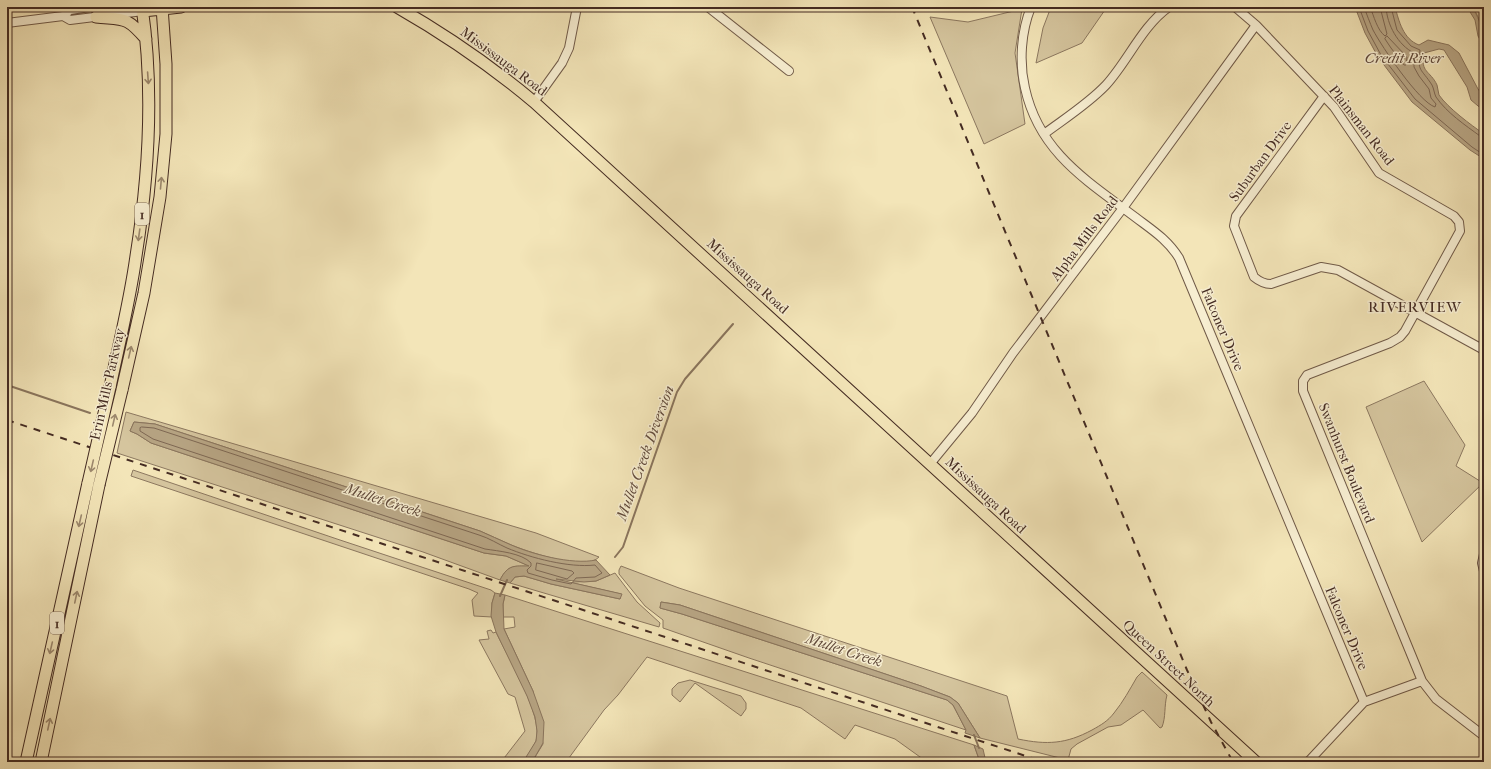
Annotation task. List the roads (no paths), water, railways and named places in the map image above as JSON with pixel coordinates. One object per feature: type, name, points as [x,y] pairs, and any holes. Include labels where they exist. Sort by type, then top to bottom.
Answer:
[{"type":"main road","points":[[143,9],[180,7]]},
{"type":"main road","name":"Mississauga Road","points":[[397,7],[473,54],[504,76],[534,102],[1063,586]]},
{"type":"main road","name":"Erin Mills Parkway","points":[[26,762],[94,484],[122,390],[149,266],[160,196],[166,134],[166,64],[162,8]]},
{"type":"main road","name":"Erin Mills Parkway","points":[[41,762],[94,484],[110,387],[136,258],[145,196],[149,88],[143,9]]},
{"type":"main road","points":[[96,17],[126,20],[134,25],[146,39]]},
{"type":"main road","name":"Queen Street North","points":[[1063,586],[1256,762]]},
{"type":"street","points":[[7,23],[62,16],[70,10],[90,7]]},
{"type":"street","points":[[534,102],[562,63],[569,48],[577,7]]},
{"type":"street","points":[[708,7],[767,56],[788,71]]},
{"type":"street","name":"Falconer Drive","points":[[1031,7],[1025,28],[1022,50],[1022,69],[1027,98],[1035,119],[1058,155],[1067,164],[1166,240],[1179,258],[1364,702]]},
{"type":"street","points":[[1044,134],[1106,85],[1157,17],[1169,7]]},
{"type":"street","name":"Plainsman Road","points":[[1235,7],[1256,25],[1334,107],[1379,173],[1454,216],[1459,222],[1460,231],[1416,313]]},
{"type":"street","points":[[62,16],[70,20],[143,9]]},
{"type":"street","name":"Alpha Mills Road","points":[[930,464],[972,413],[1013,353],[1123,208],[1256,25]]},
{"type":"street","name":"Suburban Drive","points":[[1324,96],[1236,216],[1234,226],[1254,277],[1260,282],[1272,284],[1321,267],[1338,270],[1484,350]]},
{"type":"street","name":"Swanhurst Boulevard","points":[[1416,313],[1400,337],[1390,343],[1307,375],[1303,381],[1303,391],[1422,682]]},
{"type":"street","points":[[1484,554],[1482,563],[1484,571]]},
{"type":"street","points":[[1308,762],[1364,702],[1422,682],[1436,699],[1484,736]]},
{"type":"water","name":"Credit River","points":[[1355,7],[1395,7],[1402,29],[1414,42],[1419,45],[1428,40],[1449,45],[1459,53],[1478,89],[1484,97],[1484,111],[1471,100],[1467,87],[1444,50],[1439,49],[1424,53],[1423,64],[1426,71],[1437,85],[1439,95],[1443,100],[1460,116],[1484,134],[1484,159],[1470,150],[1412,102],[1378,57],[1365,33]]},
{"type":"water","name":"Credit River","points":[[1467,7],[1473,7],[1478,17],[1484,47],[1478,36],[1475,20]]},
{"type":"water","points":[[134,422],[155,424],[480,531],[518,548],[540,555],[575,561],[596,560],[610,575],[596,581],[584,582],[556,579],[622,594],[620,599],[551,584],[524,576],[515,577],[510,583],[500,580],[506,571],[512,567],[529,566],[506,556],[484,553],[151,443],[130,431]]},
{"type":"water","points":[[495,593],[505,595],[503,604],[504,629],[533,691],[544,722],[543,743],[532,762],[523,762],[536,741],[537,731],[535,717],[527,696],[496,632],[491,616],[492,603]]},
{"type":"water","points":[[661,602],[680,605],[950,697],[958,703],[980,738],[965,733],[966,730],[953,705],[947,700],[660,608]]},
{"type":"water","points":[[974,745],[983,749],[986,762],[980,762]]},
{"type":"waterway","name":"Mullet Creek Diversion","points":[[615,557],[623,547],[677,392],[685,379],[733,324]]},
{"type":"waterway","name":"Mullet Creek","points":[[7,385],[90,413]]},
{"type":"waterway","points":[[500,596],[507,580]]},
{"type":"waterway","name":"Mullet Creek","points":[[974,735],[979,748]]},
{"type":"railway","points":[[912,7],[1187,670],[1211,722],[1233,762]]},
{"type":"railway","points":[[7,420],[1044,762]]},
{"type":"district","name":"RIVERVIEW","points":[[1415,307]]}]
